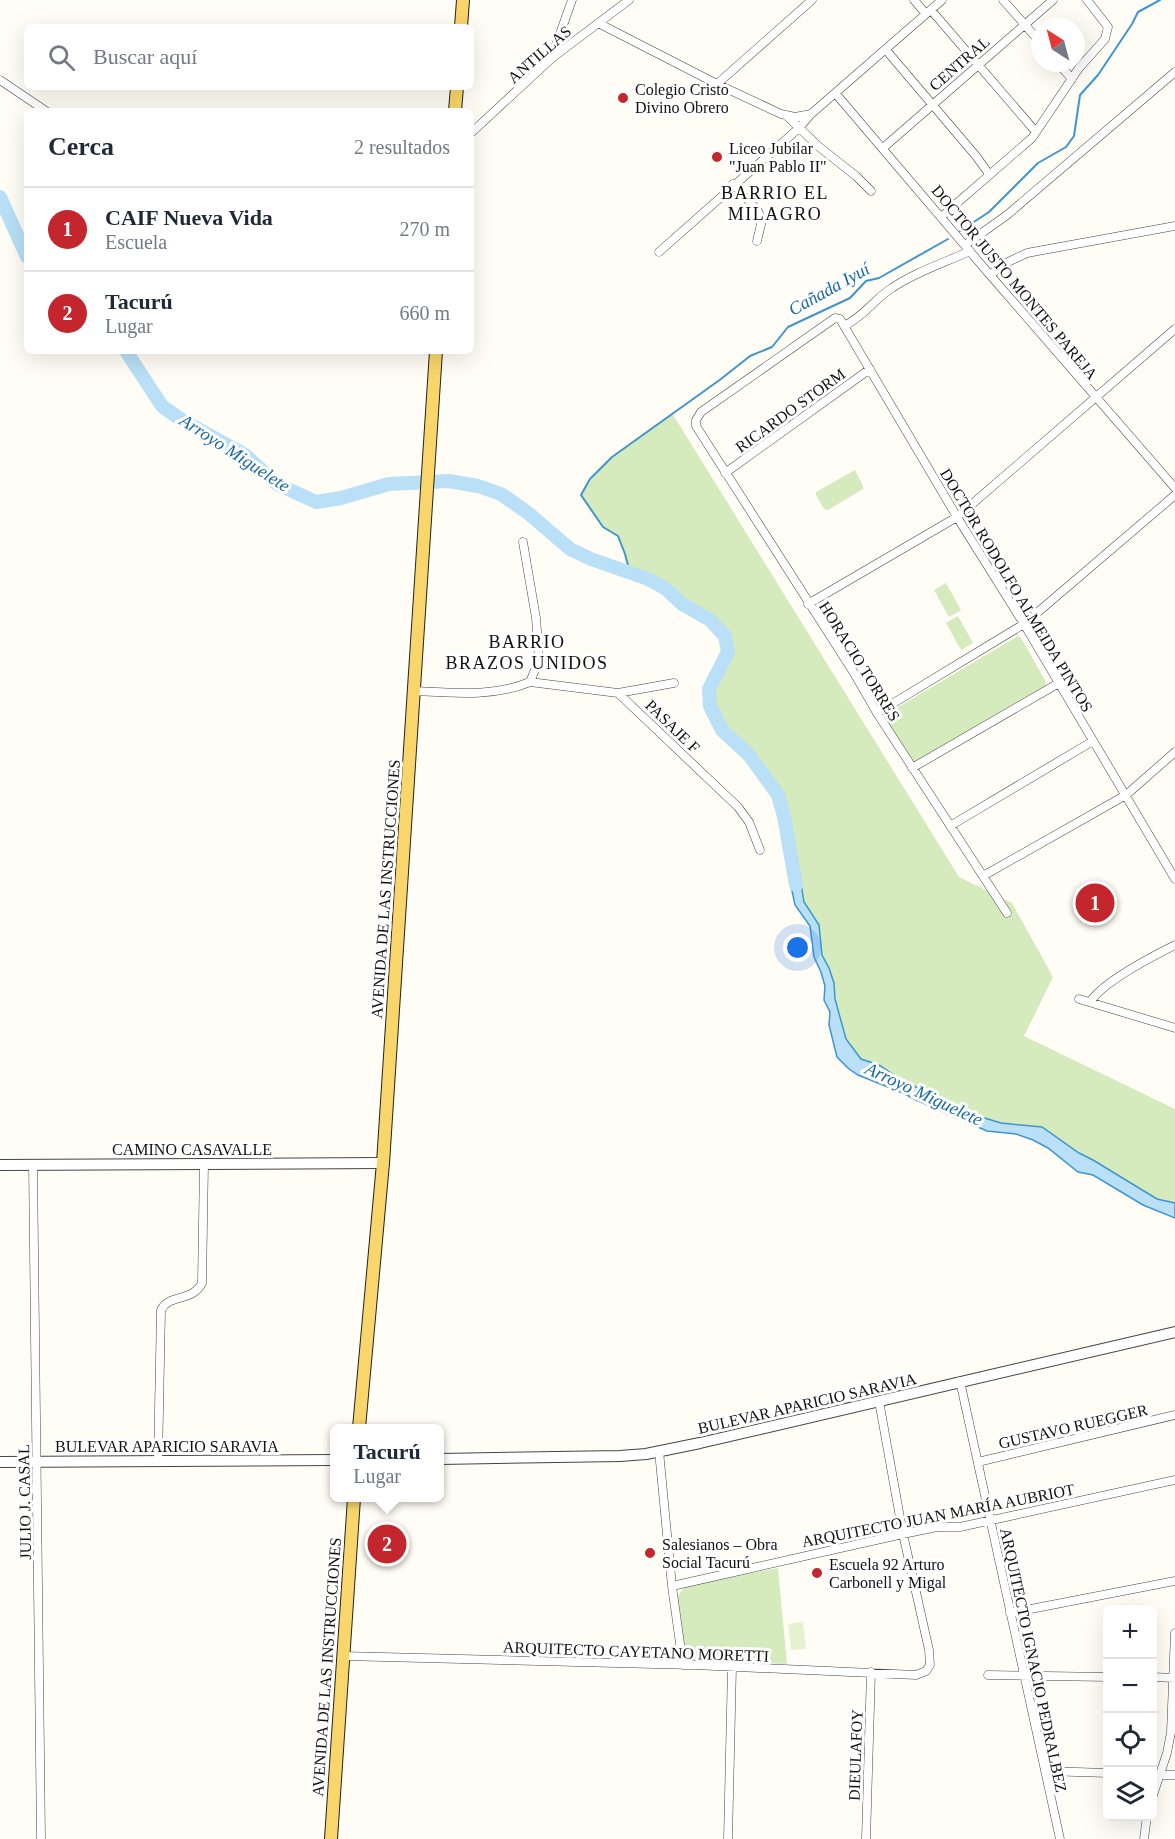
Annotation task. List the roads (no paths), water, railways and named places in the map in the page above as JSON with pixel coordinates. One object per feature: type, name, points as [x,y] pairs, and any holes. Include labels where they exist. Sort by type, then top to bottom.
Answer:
[{"type":"main road","points":[[461,24],[463,0]]},
{"type":"main road","points":[[455,108],[457,90]]},
{"type":"main road","name":"AVENIDA DE LAS INSTRUCCIONES","points":[[359,1424],[383,1163],[436,354]]},
{"type":"main road","name":"AVENIDA DE LAS INSTRUCCIONES","points":[[331,1839],[354,1502]]},
{"type":"street","points":[[552,58],[572,0]]},
{"type":"street","name":"ANTILLAS","points":[[474,130],[552,58],[629,0]]},
{"type":"street","points":[[717,84],[812,0]]},
{"type":"street","points":[[914,0],[929,12],[979,64],[1036,132]]},
{"type":"street","points":[[659,252],[733,184],[799,128],[811,114],[942,0]]},
{"type":"street","points":[[1003,0],[1031,31]]},
{"type":"street","name":"CENTRAL","points":[[883,148],[1053,0]]},
{"type":"street","points":[[941,217],[1036,132],[1072,79],[1105,39],[1108,27],[1087,0]]},
{"type":"street","points":[[598,24],[788,117],[871,191]]},
{"type":"street","points":[[886,50],[989,174]]},
{"type":"street","points":[[1066,72],[1072,79]]},
{"type":"street","points":[[844,326],[859,318],[898,284],[967,248],[1175,72]]},
{"type":"street","points":[[0,80],[42,108]]},
{"type":"street","name":"DOCTOR JUSTO MONTES PAREJA","points":[[836,94],[1175,488]]},
{"type":"street","points":[[788,117],[811,114]]},
{"type":"street","points":[[733,184],[758,211],[762,220],[757,241]]},
{"type":"street","points":[[990,275],[1008,262],[1027,253],[1175,226]]},
{"type":"street","name":"DOCTOR RODOLFO ALMEIDA PINTOS","points":[[696,420],[701,412],[835,318],[840,319],[1175,879]]},
{"type":"street","points":[[808,604],[957,517],[1175,329]]},
{"type":"street","name":"RICARDO STORM","points":[[725,473],[870,369]]},
{"type":"street","name":"HORACIO TORRES","points":[[696,420],[698,431],[1007,914]]},
{"type":"street","points":[[877,713],[1024,624],[1175,495]]},
{"type":"street","points":[[523,542],[536,618],[539,660],[530,682]]},
{"type":"street","points":[[414,691],[475,693],[517,687],[530,682],[618,693],[674,683]]},
{"type":"street","points":[[912,768],[1059,683]]},
{"type":"street","name":"PASAJE F","points":[[618,693],[738,807],[749,822],[760,850]]},
{"type":"street","points":[[950,826],[1093,741]]},
{"type":"street","points":[[983,876],[1126,795],[1175,752]]},
{"type":"street","points":[[1090,1002],[1095,995],[1122,976],[1156,954],[1175,945]]},
{"type":"street","points":[[1079,999],[1175,1028]]},
{"type":"street","name":"CAMINO CASAVALLE","points":[[0,1164],[383,1163]]},
{"type":"street","points":[[158,1461],[161,1310],[162,1306],[168,1302],[195,1292],[202,1283],[204,1164]]},
{"type":"street","name":"JULIO J. CASAL","points":[[33,1165],[41,1839]]},
{"type":"street","name":"BULEVAR APARICIO SARAVIA","points":[[444,1459],[620,1456],[659,1451],[1175,1332]]},
{"type":"street","name":"ARQUITECTO IGNACIO PEDRALBEZ","points":[[960,1382],[1059,1839]]},
{"type":"street","points":[[879,1401],[903,1534]]},
{"type":"street","name":"GUSTAVO RUEGGER","points":[[978,1462],[1175,1415]]},
{"type":"street","points":[[659,1451],[672,1586],[683,1665]]},
{"type":"street","name":"BULEVAR APARICIO SARAVIA","points":[[0,1462],[330,1460]]},
{"type":"street","name":"ARQUITECTO JUAN MARÍA AUBRIOT","points":[[672,1586],[903,1534],[937,1527],[960,1527],[1175,1480]]},
{"type":"street","name":"ARQUITECTO CAYETANO MORETTI","points":[[343,1656],[683,1665],[916,1675],[927,1670],[930,1659],[903,1534]]},
{"type":"street","points":[[1010,1613],[1175,1581]]},
{"type":"street","points":[[1157,1772],[1171,1732],[1175,1633]]},
{"type":"street","points":[[728,1839],[732,1667]]},
{"type":"street","name":"DIEULAFOY","points":[[866,1839],[871,1672]]},
{"type":"street","points":[[988,1675],[1103,1677]]},
{"type":"street","points":[[1157,1677],[1173,1678]]},
{"type":"street","points":[[1045,1771],[1103,1773]]},
{"type":"street","points":[[1157,1775],[1175,1776]]},
{"type":"street","points":[[1144,1839],[1146,1821]]},
{"type":"water","points":[[794,868],[800,878],[804,902],[819,925],[822,955],[834,983],[835,999],[846,1039],[861,1059],[879,1065],[903,1081],[978,1116],[1001,1123],[1042,1127],[1079,1153],[1157,1199],[1175,1203],[1175,1218],[1143,1205],[1093,1175],[1078,1172],[1048,1148],[1033,1140],[1016,1134],[987,1131],[849,1069],[837,1057],[829,1025],[830,1012],[824,1000],[825,986],[814,957],[810,926],[795,905],[791,886]]},
{"type":"waterway","name":"Cañada Iyuí","points":[[960,231],[989,212],[1038,163],[1066,147],[1074,136],[1080,95],[1098,75],[1138,12],[1160,0]]},
{"type":"waterway","name":"Arroyo Miguelete","points":[[0,197],[24,250]]},
{"type":"waterway","name":"Cañada Iyuí","points":[[630,573],[618,536],[603,527],[581,495],[590,479],[612,457],[750,356],[772,347],[788,327],[850,298],[866,281],[879,278],[948,239]]},
{"type":"waterway","name":"Arroyo Miguelete","points":[[128,354],[162,406],[183,421],[245,455],[277,484],[316,502],[341,498],[389,484],[449,481],[478,486],[501,494],[528,513],[570,549],[648,579],[665,588],[682,604],[710,620],[725,636],[728,652],[709,689],[710,706],[722,730],[749,755],[778,795],[796,885]]},
{"type":"place","name":"Colegio Cristo Divino Obrero","points":[[623,98]]},
{"type":"place","name":"Liceo Jubilar \"Juan Pablo II\"","points":[[717,157]]},
{"type":"place","name":"CAIF Nueva Vida","points":[[1095,903]]},
{"type":"place","name":"Tacurú","points":[[387,1544]]},
{"type":"place","name":"Salesianos – Obra Social Tacurú","points":[[650,1553]]},
{"type":"place","name":"Escuela 92 Arturo Carbonell y Migal","points":[[817,1573]]},
{"type":"district","name":"BARRIO EL MILAGRO","points":[[775,203]]},
{"type":"district","name":"BARRIO BRAZOS UNIDOS","points":[[527,652]]}]
